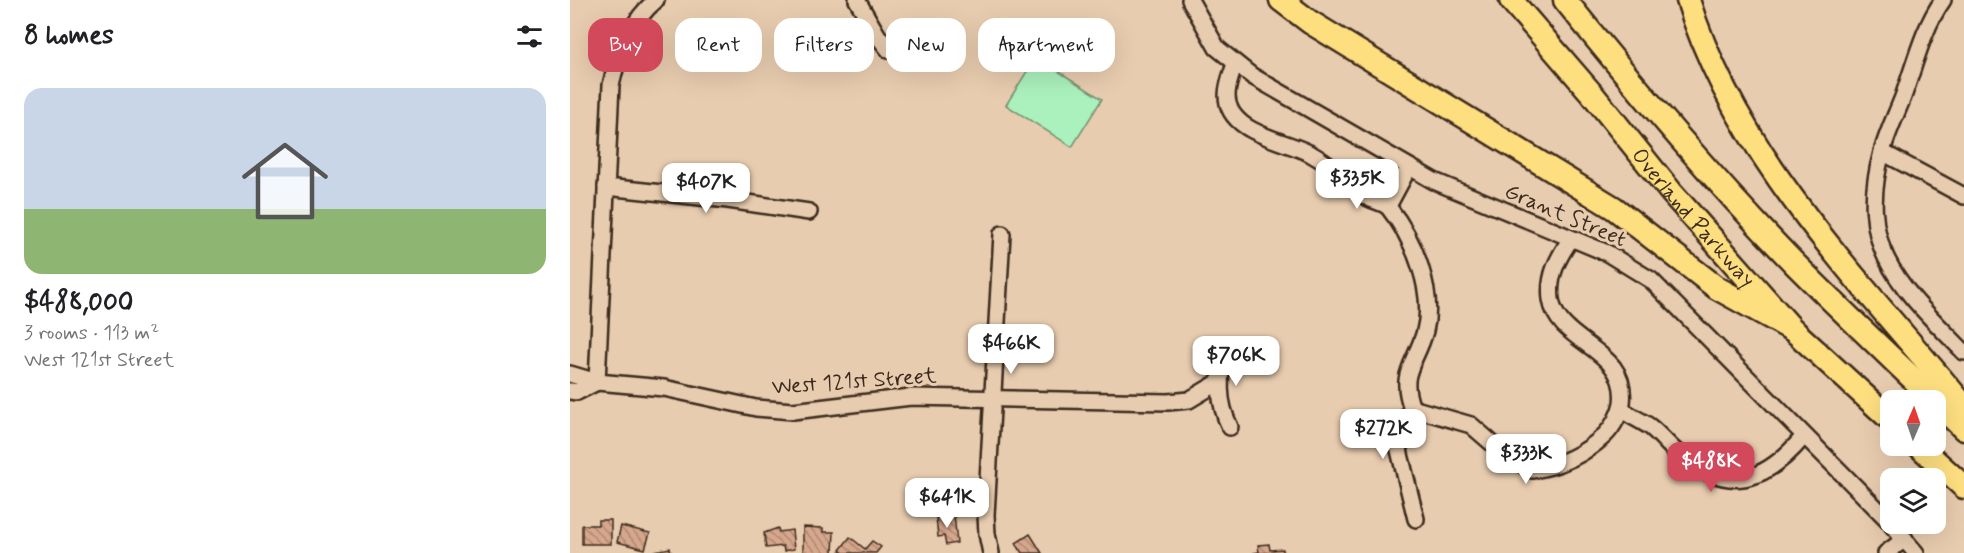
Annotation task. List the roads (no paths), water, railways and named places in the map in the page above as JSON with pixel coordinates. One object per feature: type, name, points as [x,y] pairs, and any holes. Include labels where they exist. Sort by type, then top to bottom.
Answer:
[{"type":"highway","points":[[1281,0],[1310,22],[1614,208],[1717,288],[1793,330]]},
{"type":"highway","name":"Overland Parkway","points":[[1511,0],[1593,95],[1671,192],[1793,330],[1880,410]]},
{"type":"highway","points":[[1565,0],[1662,119],[1725,188],[1794,263],[1924,390]]},
{"type":"highway","points":[[1688,0],[1716,75],[1737,117],[1763,158],[1826,240],[1964,405]]},
{"type":"highway","points":[[1946,412],[1964,429]]},
{"type":"highway","points":[[1929,456],[1964,487]]},
{"type":"street","points":[[597,382],[611,85],[624,43],[640,15],[656,0]]},
{"type":"street","points":[[857,0],[886,46]]},
{"type":"street","name":"Grant Street","points":[[1190,0],[1205,31],[1217,48],[1235,64],[1434,181],[1570,240],[1607,253],[1651,280],[1880,512]]},
{"type":"street","points":[[1943,0],[1918,52],[1882,152],[1876,188],[1875,229],[1886,260],[1903,289],[1964,352]]},
{"type":"street","points":[[1235,64],[1227,95],[1231,111],[1242,123],[1255,132],[1311,154],[1366,197],[1388,206],[1411,246],[1427,295],[1424,334],[1407,376],[1406,391],[1412,408]]},
{"type":"street","points":[[1882,152],[1964,196]]},
{"type":"street","points":[[1388,206],[1409,167]]},
{"type":"street","points":[[606,187],[728,200],[809,212]]},
{"type":"street","points":[[992,553],[986,515],[1002,234]]},
{"type":"street","points":[[1412,408],[1471,425],[1501,451],[1532,470],[1564,463],[1610,430],[1621,409],[1623,394],[1614,366],[1567,327],[1556,313],[1551,299],[1555,262],[1570,240]]},
{"type":"street","points":[[1224,351],[1219,382],[1224,416],[1230,427]]},
{"type":"street","name":"West 121st Street","points":[[570,374],[597,382],[664,388],[756,408],[793,411],[911,397],[1168,402],[1189,400],[1219,382]]},
{"type":"street","name":"West 121st Street","points":[[570,391],[577,392],[597,382]]},
{"type":"street","points":[[1412,408],[1399,428],[1397,442],[1416,519]]},
{"type":"street","points":[[1621,409],[1648,426],[1677,453],[1704,473],[1720,478],[1760,474],[1789,454],[1804,436]]},
{"type":"street","name":"Grant Street","points":[[1901,534],[1916,553]]},
{"type":"street","points":[[1886,553],[1905,539]]}]
